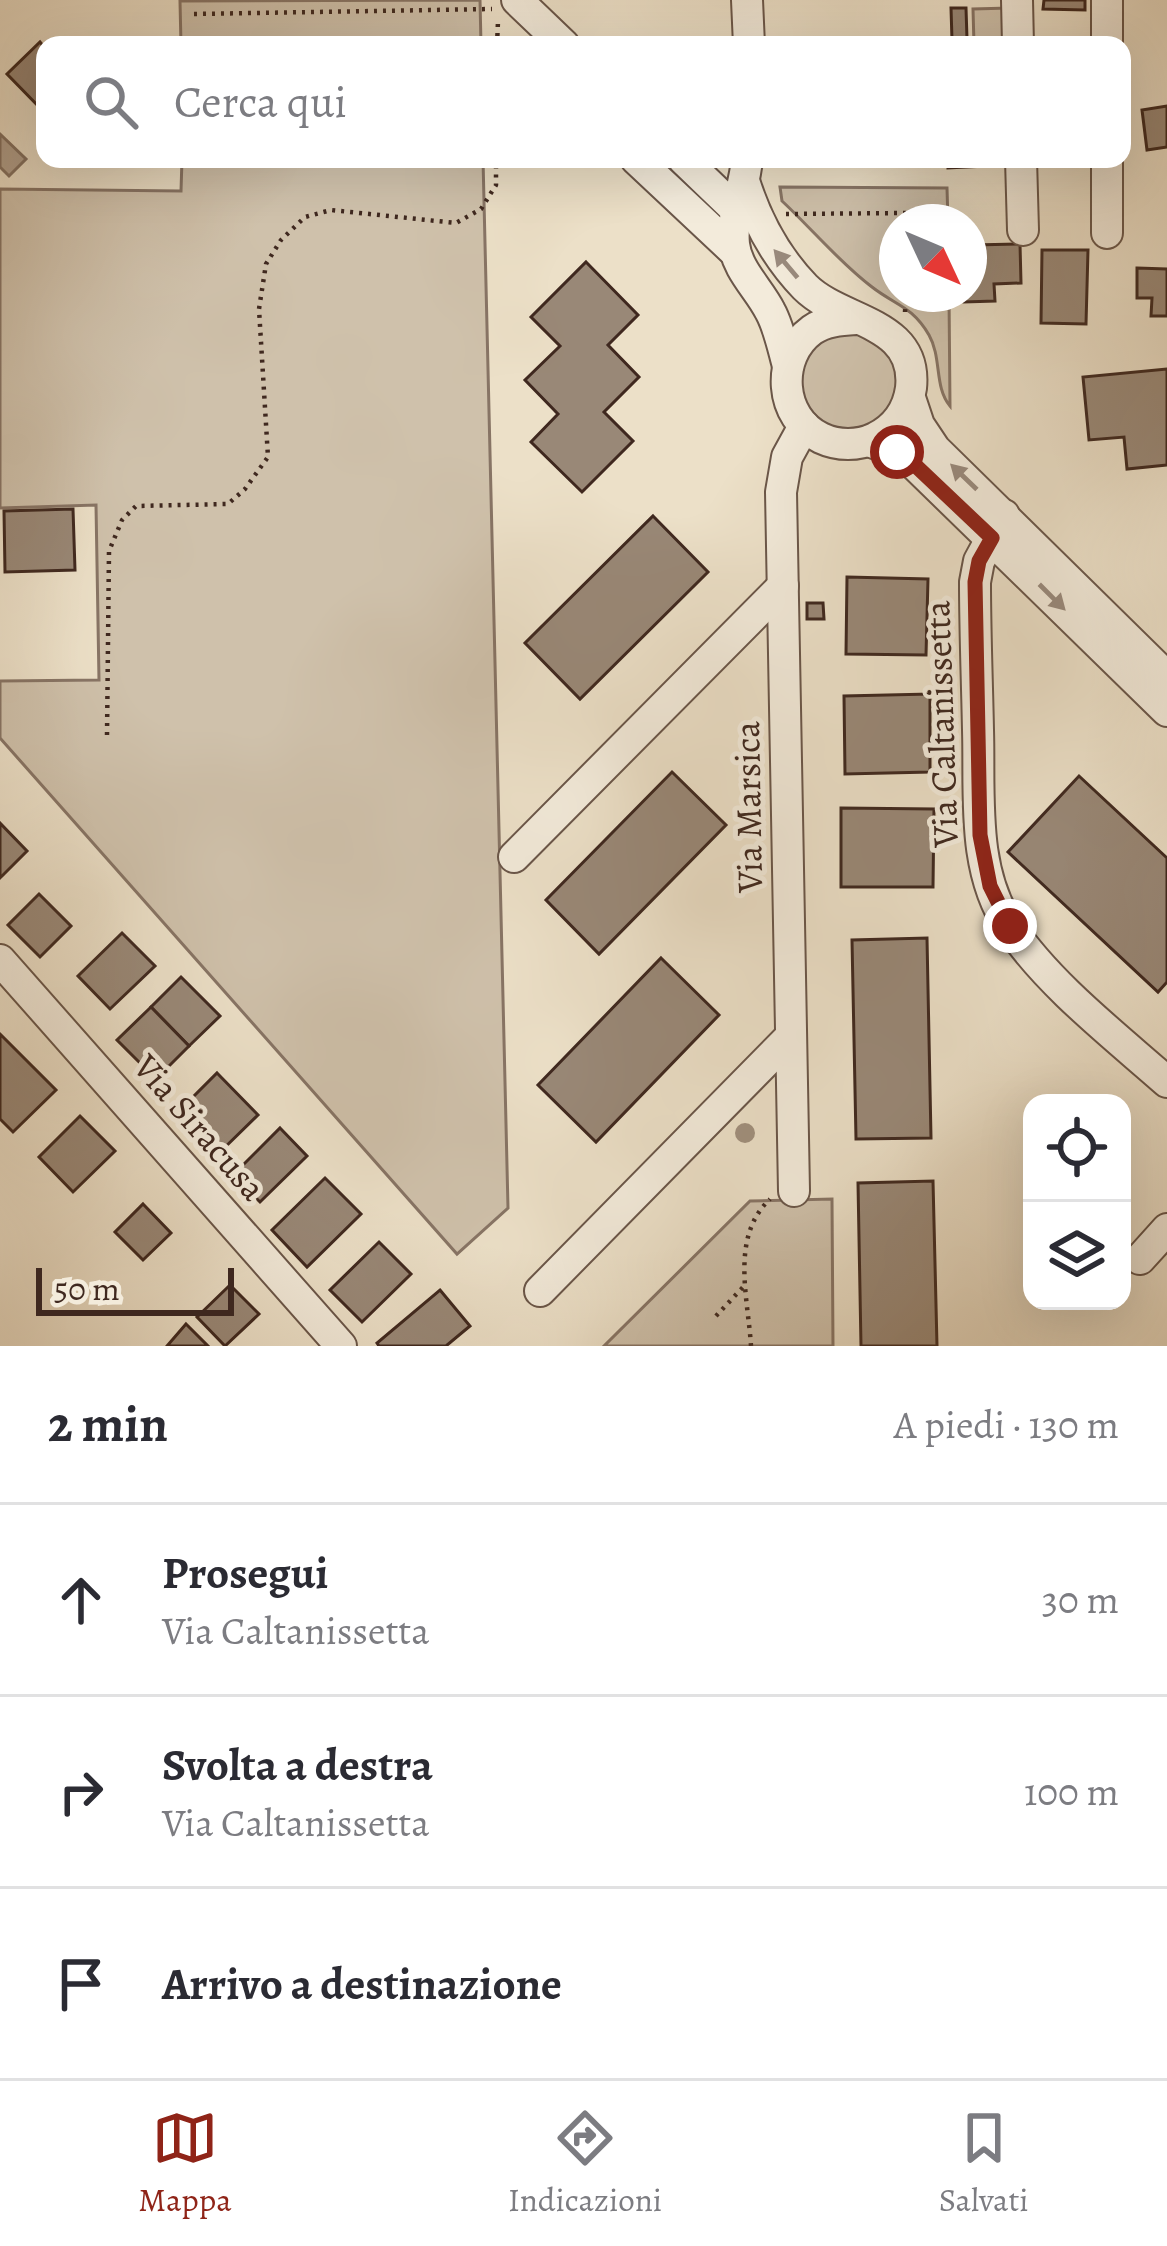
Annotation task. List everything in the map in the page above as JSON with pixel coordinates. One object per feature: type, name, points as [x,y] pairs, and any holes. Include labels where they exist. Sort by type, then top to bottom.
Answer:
[{"type":"street","points":[[747,0],[749,36]]},
{"type":"street","points":[[1017,0],[1018,36]]},
{"type":"street","points":[[1107,0],[1107,36]]},
{"type":"street","points":[[504,3],[551,36]]},
{"type":"street","points":[[645,168],[734,251],[774,318],[788,366]]},
{"type":"street","points":[[704,168],[743,185],[774,250],[807,289],[831,307],[878,325],[895,338],[907,357],[912,377],[902,415],[869,441],[834,443],[804,426],[792,409],[786,388],[788,366],[797,345],[814,329],[834,320],[856,319]]},
{"type":"street","points":[[1021,168],[1023,230]]},
{"type":"street","points":[[1107,168],[1107,233]]},
{"type":"street","points":[[734,251],[733,226],[743,185]]},
{"type":"street","points":[[910,398],[919,425],[935,449],[998,526]]},
{"type":"street","name":"Via Marsica","points":[[782,1195],[791,1036],[782,480],[787,457],[804,426]]},
{"type":"street","points":[[869,441],[907,458],[998,526],[1153,661],[1167,711]]},
{"type":"street","name":"Via Caltanissetta","points":[[998,526],[979,561],[975,582],[980,835],[990,886],[1010,926],[1035,958],[1095,1018],[1161,1064]]},
{"type":"street","points":[[514,857],[783,586]]},
{"type":"street","name":"Via Siracusa","points":[[0,960],[341,1346]]},
{"type":"street","points":[[540,1292],[791,1036]]},
{"type":"street","points":[[1140,1259],[1167,1228]]},
{"type":"path","points":[[194,14],[504,3],[498,36]]},
{"type":"path","points":[[107,735],[109,551],[122,520],[136,506],[228,504],[268,457],[260,309],[266,264],[280,240],[305,217],[331,210],[456,223],[482,209],[496,185],[496,168]]},
{"type":"path","points":[[785,214],[879,213]]},
{"type":"path","points":[[905,312],[905,316]]},
{"type":"path","points":[[752,1346],[744,1249],[754,1219],[782,1195]]},
{"type":"path","points":[[716,1316],[746,1283]]},
{"type":"shaded area","points":[[480,0],[481,36],[181,36],[180,1]]},
{"type":"shaded area","points":[[1009,8],[1010,36],[974,36],[973,9]]},
{"type":"shaded area","points":[[0,134],[26,159],[9,176],[0,167]]},
{"type":"shaded area","points":[[182,168],[483,168],[508,1208],[457,1254],[0,738],[0,681],[99,680],[96,505],[0,508],[0,189],[181,191]]},
{"type":"shaded area","points":[[780,187],[947,188],[947,204],[879,204],[879,292],[782,201]]},
{"type":"shaded area","points":[[910,312],[949,312],[950,406],[933,344]]},
{"type":"shaded area","points":[[837,331],[873,335],[897,364],[899,388],[892,407],[878,421],[859,429],[840,431],[821,425],[807,411],[800,389],[807,353]]},
{"type":"shaded area","points":[[832,1199],[833,1346],[604,1346],[750,1201]]},
{"type":"building","points":[[1044,0],[1085,0],[1085,10],[1043,9]]},
{"type":"building","points":[[951,8],[966,8],[967,36],[952,36]]},
{"type":"building","points":[[36,46],[36,104],[7,74]]},
{"type":"building","points":[[1167,106],[1167,147],[1147,150],[1142,110]]},
{"type":"building","points":[[1020,244],[1021,283],[994,284],[995,301],[987,301],[987,245]]},
{"type":"building","points":[[1042,250],[1088,250],[1086,324],[1041,323]]},
{"type":"building","points":[[586,262],[638,315],[608,345],[639,377],[604,412],[633,441],[582,492],[531,442],[558,414],[525,380],[560,346],[531,317]]},
{"type":"building","points":[[1137,268],[1167,269],[1167,316],[1151,316],[1152,298],[1137,298]]},
{"type":"building","points":[[1167,369],[1167,465],[1127,469],[1124,437],[1089,440],[1083,377]]},
{"type":"building","points":[[73,509],[75,570],[5,572],[4,511]]},
{"type":"building","points":[[653,516],[708,572],[580,699],[525,643]]},
{"type":"building","points":[[847,577],[928,579],[926,655],[846,654]]},
{"type":"building","points":[[807,603],[823,603],[824,619],[807,619]]},
{"type":"building","points":[[930,694],[930,772],[845,774],[844,696]]},
{"type":"building","points":[[672,772],[726,825],[599,954],[546,900]]},
{"type":"building","points":[[1079,776],[1167,858],[1167,982],[1158,992],[1008,852]]},
{"type":"building","points":[[841,808],[934,809],[933,887],[841,887]]},
{"type":"building","points":[[0,823],[27,851],[0,878]]},
{"type":"building","points":[[39,894],[71,926],[40,957],[8,925]]},
{"type":"building","points":[[122,933],[155,966],[110,1009],[78,976]]},
{"type":"building","points":[[927,938],[931,1138],[856,1139],[852,940]]},
{"type":"building","points":[[661,958],[719,1015],[596,1142],[538,1085]]},
{"type":"building","points":[[181,977],[220,1016],[189,1046],[151,1007]]},
{"type":"building","points":[[151,1007],[189,1046],[156,1079],[117,1040]]},
{"type":"building","points":[[0,1034],[56,1090],[13,1132],[0,1119]]},
{"type":"building","points":[[217,1073],[258,1115],[215,1157],[174,1116]]},
{"type":"building","points":[[80,1116],[115,1151],[73,1192],[39,1157]]},
{"type":"building","points":[[280,1128],[307,1156],[260,1202],[233,1175]]},
{"type":"building","points":[[325,1178],[361,1214],[307,1267],[272,1230]]},
{"type":"building","points":[[933,1181],[937,1346],[861,1346],[858,1183]]},
{"type":"building","points":[[143,1204],[171,1233],[143,1260],[115,1232]]},
{"type":"building","points":[[379,1242],[411,1274],[362,1322],[330,1290]]},
{"type":"building","points":[[230,1285],[259,1314],[225,1346],[197,1317]]},
{"type":"building","points":[[440,1290],[470,1326],[446,1346],[379,1346],[377,1343]]},
{"type":"building","points":[[186,1324],[208,1346],[167,1346]]},
{"type":"route","points":[[897,452],[992,538],[979,561],[975,582],[980,835],[990,886],[1010,926]]}]
